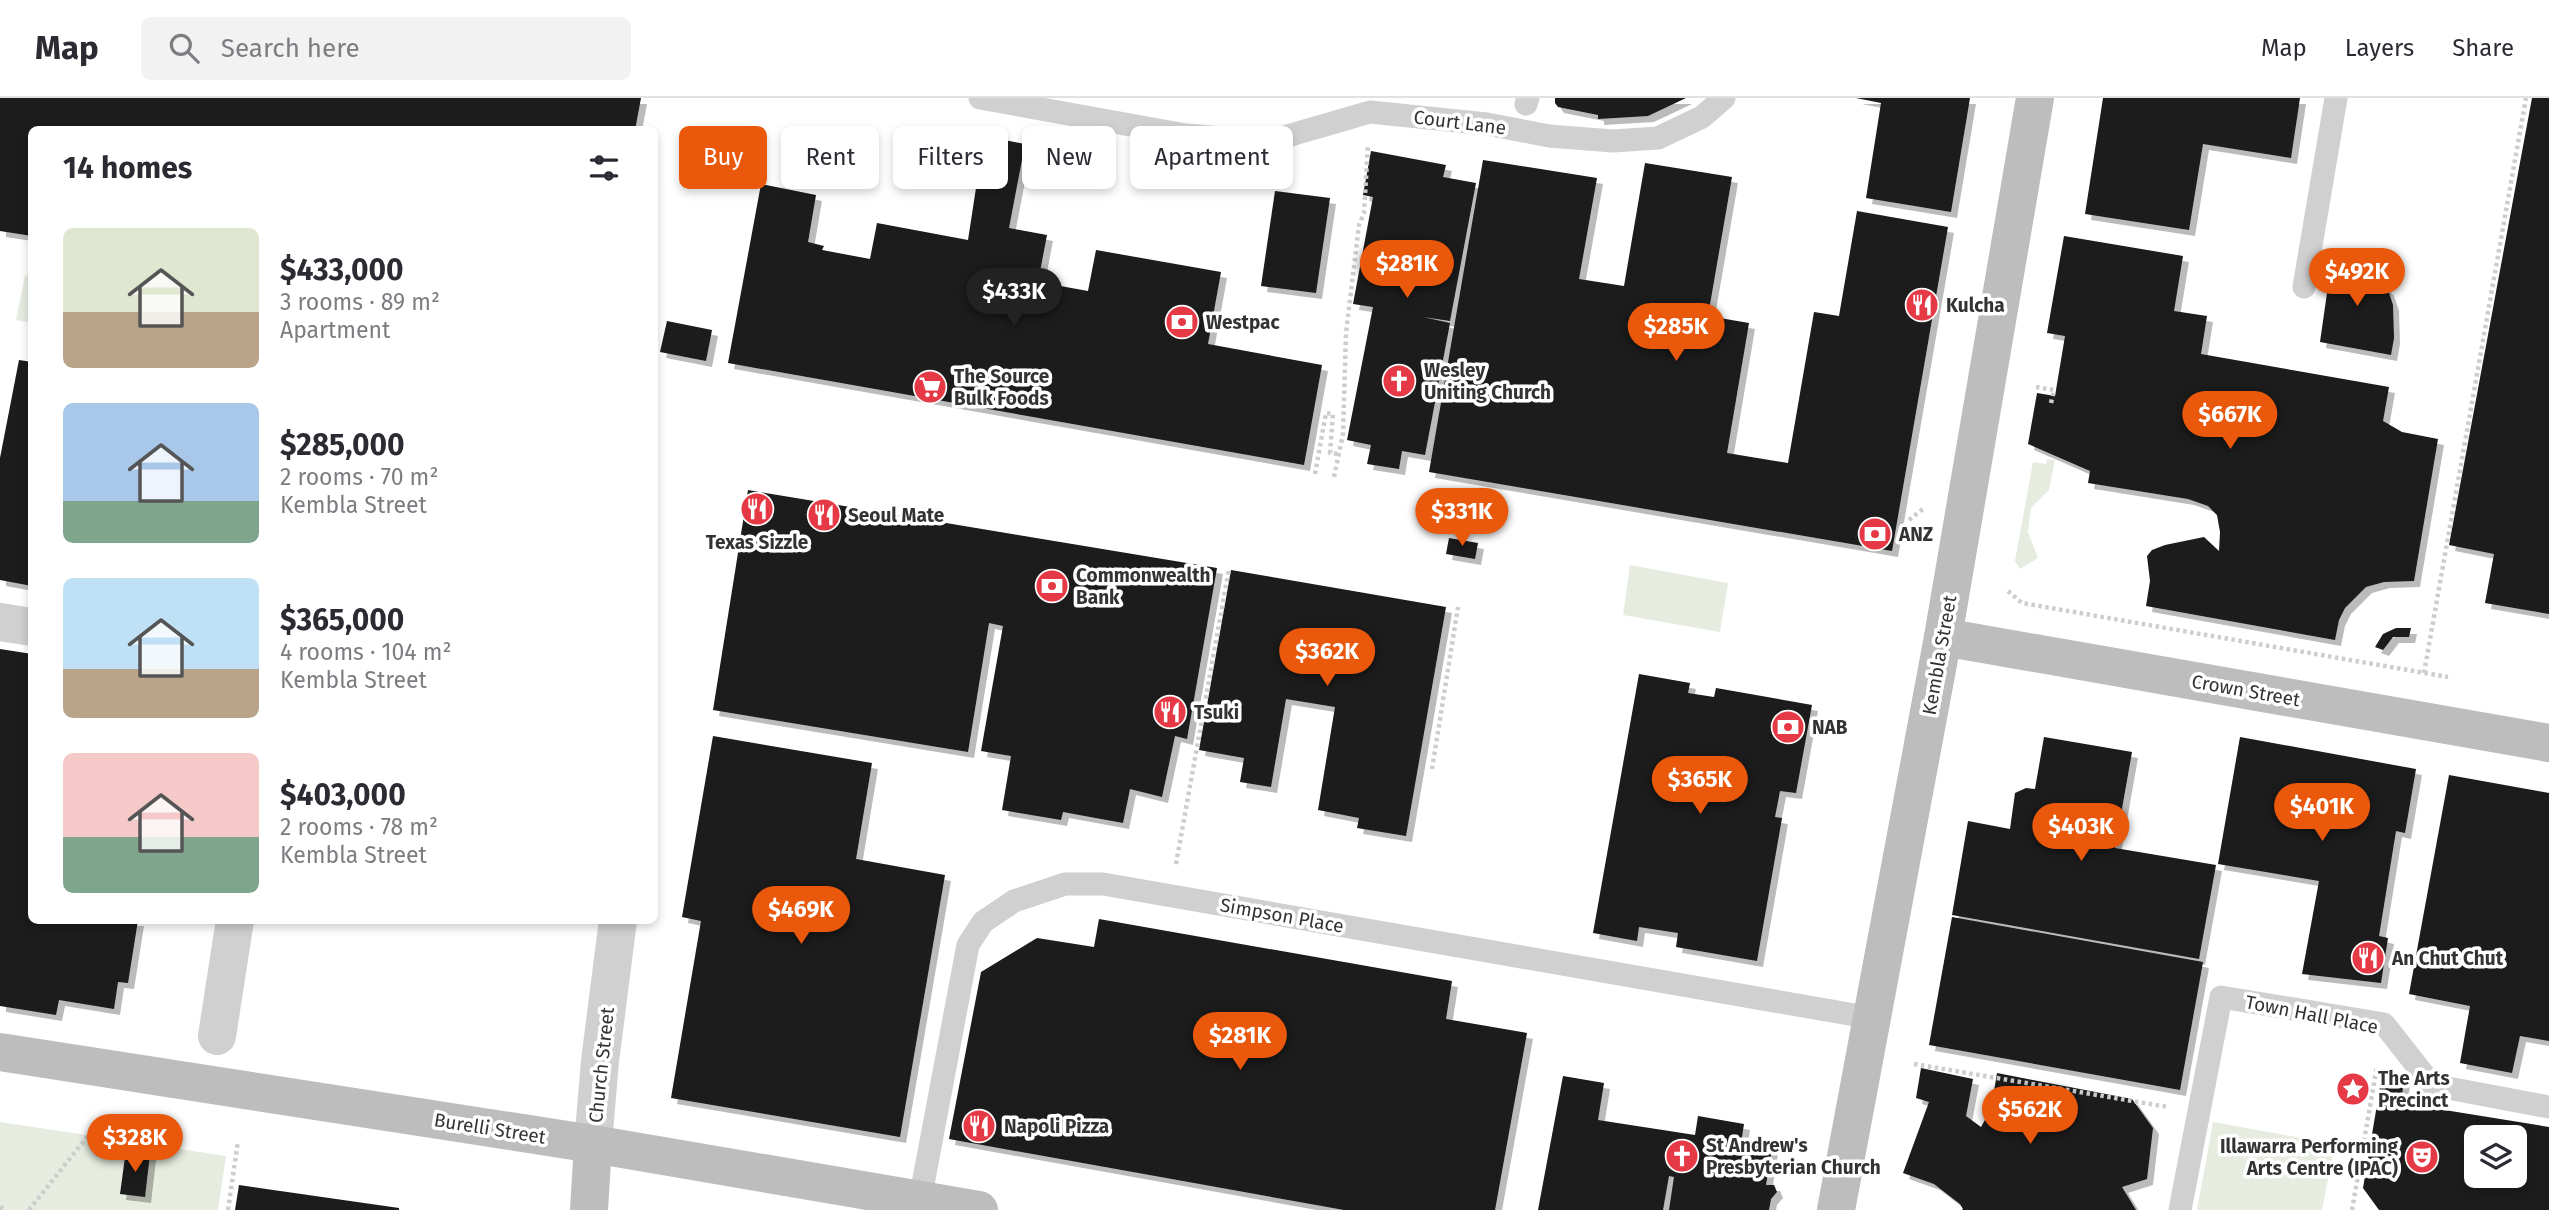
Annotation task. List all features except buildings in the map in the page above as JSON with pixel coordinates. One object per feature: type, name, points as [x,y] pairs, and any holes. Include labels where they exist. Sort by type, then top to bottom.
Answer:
[{"type":"main road","name":"Kembla Street","points":[[1836,1210],[1943,637],[2035,98]]},
{"type":"main road","name":"Crown Street","points":[[1943,637],[2549,743]]},
{"type":"main road","name":"Burelli Street","points":[[0,1052],[593,1144],[979,1210]]},
{"type":"main road","name":"Church Street","points":[[589,1210],[593,1144]]},
{"type":"street","points":[[0,622],[28,626]]},
{"type":"street","points":[[217,1036],[234,924]]},
{"type":"street","name":"Church Street","points":[[593,1144],[598,1077],[617,924]]},
{"type":"lane","name":"Court Lane","points":[[980,98],[1186,135],[1235,139],[1276,139],[1370,112],[1488,124],[1549,136],[1613,141],[1658,138],[1702,117],[1724,98]]},
{"type":"lane","points":[[2304,287],[2336,98]]},
{"type":"lane","name":"Simpson Place","points":[[920,1200],[968,946],[983,922],[993,914],[1033,893],[1065,884],[1103,884],[1871,1018]]},
{"type":"lane","name":"Town Hall Place","points":[[2180,1210],[2221,997],[2384,1024],[2432,1084],[2549,1107]]},
{"type":"path","points":[[2424,673],[2526,98]]},
{"type":"path","points":[[1334,477],[1342,434],[1346,333],[1359,225],[1364,213],[1370,112]]},
{"type":"path","points":[[2036,387],[2054,390],[2051,403]]},
{"type":"path","points":[[1315,474],[1326,413],[1333,414],[1329,453],[1339,454]]},
{"type":"path","points":[[1175,870],[1229,569]]},
{"type":"path","points":[[2008,591],[2022,603],[2448,677]]},
{"type":"path","points":[[1432,769],[1458,607]]},
{"type":"path","points":[[2352,1210],[2384,1024]]},
{"type":"path","points":[[1914,1064],[2199,1112]]},
{"type":"path","points":[[29,1210],[99,1122]]},
{"type":"path","points":[[228,1210],[238,1141]]},
{"type":"path","points":[[0,1207],[5,1210]]},
{"type":"shaded area","points":[[25,275],[28,276],[28,322],[16,320]]},
{"type":"shaded area","points":[[2047,459],[2055,460],[2049,490],[2031,508],[2028,532],[2038,558],[2020,569],[2015,561],[2033,462],[2046,464]]},
{"type":"shaded area","points":[[1630,565],[1728,583],[1720,632],[1623,615]]},
{"type":"shaded area","points":[[0,1122],[226,1156],[218,1210],[0,1210]]},
{"type":"shaded area","points":[[2213,1122],[2335,1144],[2322,1210],[2197,1210]]},
{"type":"place","name":"Kulcha","points":[[1922,305]]},
{"type":"place","name":"Westpac","points":[[1182,322]]},
{"type":"place","name":"Wesley Uniting Church","points":[[1399,381]]},
{"type":"place","name":"The Source Bulk Foods","points":[[930,387]]},
{"type":"place","name":"Texas Sizzle","points":[[757,509]]},
{"type":"place","name":"Seoul Mate","points":[[824,515]]},
{"type":"place","name":"ANZ","points":[[1875,534]]},
{"type":"place","name":"Commonwealth Bank","points":[[1052,586]]},
{"type":"place","name":"Tsuki","points":[[1170,712]]},
{"type":"place","name":"NAB","points":[[1788,727]]},
{"type":"place","name":"An Chut Chut","points":[[2368,958]]},
{"type":"place","name":"The Arts Precinct","points":[[2353,1089]]},
{"type":"place","name":"Napoli Pizza","points":[[979,1126]]},
{"type":"place","name":"St Andrew's Presbyterian Church","points":[[1682,1156]]},
{"type":"place","name":"Illawarra Performing Arts Centre (IPAC)","points":[[2422,1157]]}]
